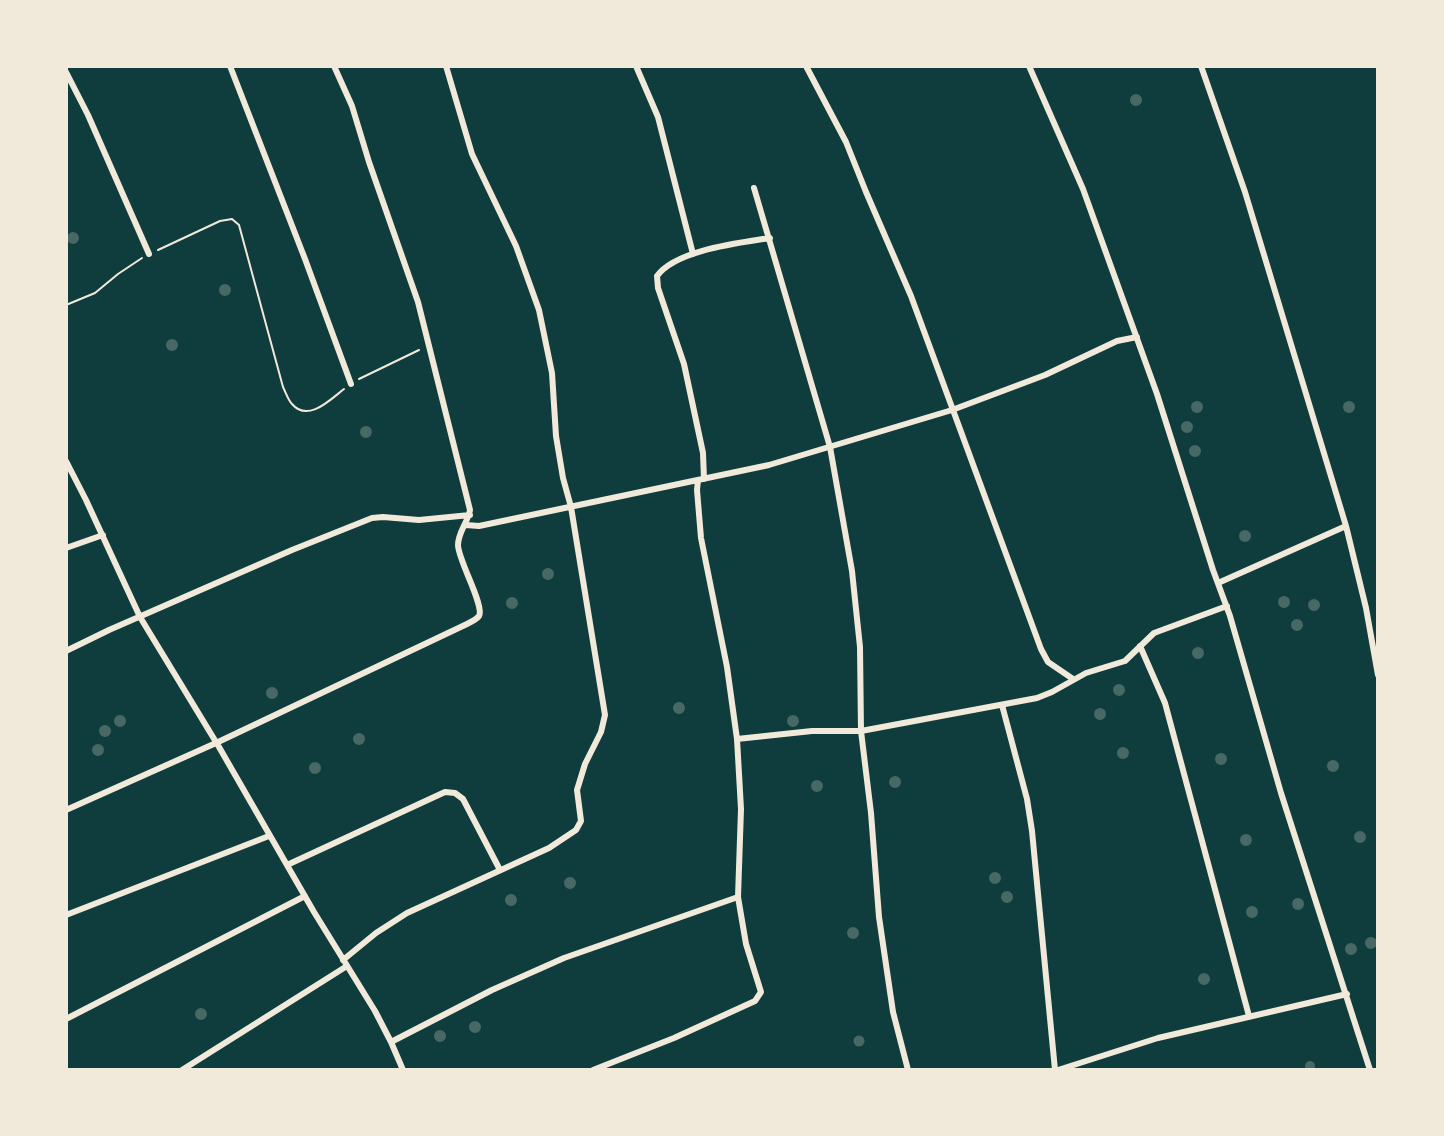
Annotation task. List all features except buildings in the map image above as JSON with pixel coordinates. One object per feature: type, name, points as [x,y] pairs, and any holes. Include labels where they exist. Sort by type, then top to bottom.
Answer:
[{"type":"street","points":[[230,66],[351,384]]},
{"type":"street","points":[[66,810],[216,743],[467,624],[479,616],[477,600],[458,544],[459,536],[470,515],[468,500],[430,346],[418,302],[352,106],[334,66]]},
{"type":"street","points":[[182,1070],[345,963],[376,933],[407,913],[549,848],[576,830],[581,821],[577,790],[603,724],[604,715],[572,507],[563,478],[556,436],[552,373],[539,310],[516,246],[472,154],[446,66]]},
{"type":"street","points":[[636,66],[658,117],[693,254]]},
{"type":"street","points":[[806,66],[846,142],[911,296],[1041,649],[1048,662],[1072,679]]},
{"type":"street","points":[[1029,66],[1083,189],[1137,337],[1227,606],[1281,793],[1370,1070]]},
{"type":"street","points":[[1201,66],[1245,192],[1346,526],[1366,608],[1378,675]]},
{"type":"street","points":[[66,72],[88,115],[149,254]]},
{"type":"street","points":[[754,188],[830,447],[852,571],[860,647],[861,731],[871,813],[879,917],[893,1012],[908,1070]]},
{"type":"street","points":[[592,1070],[674,1038],[759,998],[761,987],[746,944],[738,897],[741,809],[737,740],[727,667],[701,538],[697,490],[701,480],[702,453],[684,364],[658,288],[657,276],[661,270],[704,250],[770,238]]},
{"type":"street","points":[[466,525],[479,526],[770,465],[952,410],[1045,375],[1117,341],[1137,337]]},
{"type":"street","points":[[66,461],[140,617],[391,1042],[403,1070]]},
{"type":"street","points":[[66,651],[292,550],[372,518],[419,520],[470,515]]},
{"type":"street","points":[[1218,583],[1346,526]]},
{"type":"street","points":[[66,548],[103,535]]},
{"type":"street","points":[[737,740],[812,731],[861,731],[1037,698],[1086,673],[1125,661],[1154,633],[1227,606]]},
{"type":"street","points":[[1140,645],[1165,703],[1249,1016]]},
{"type":"street","points":[[1002,705],[1027,799],[1057,1070],[1158,1038],[1347,994]]},
{"type":"street","points":[[286,865],[446,792],[455,793],[463,799],[500,870]]},
{"type":"street","points":[[66,915],[269,836]]},
{"type":"street","points":[[66,1019],[304,896]]},
{"type":"street","points":[[391,1042],[492,990],[564,958],[738,897]]},
{"type":"path","points":[[66,305],[94,293],[149,254],[220,221],[232,219],[239,225],[283,387],[292,405],[301,411],[313,411],[351,384],[408,354],[430,346]]}]
